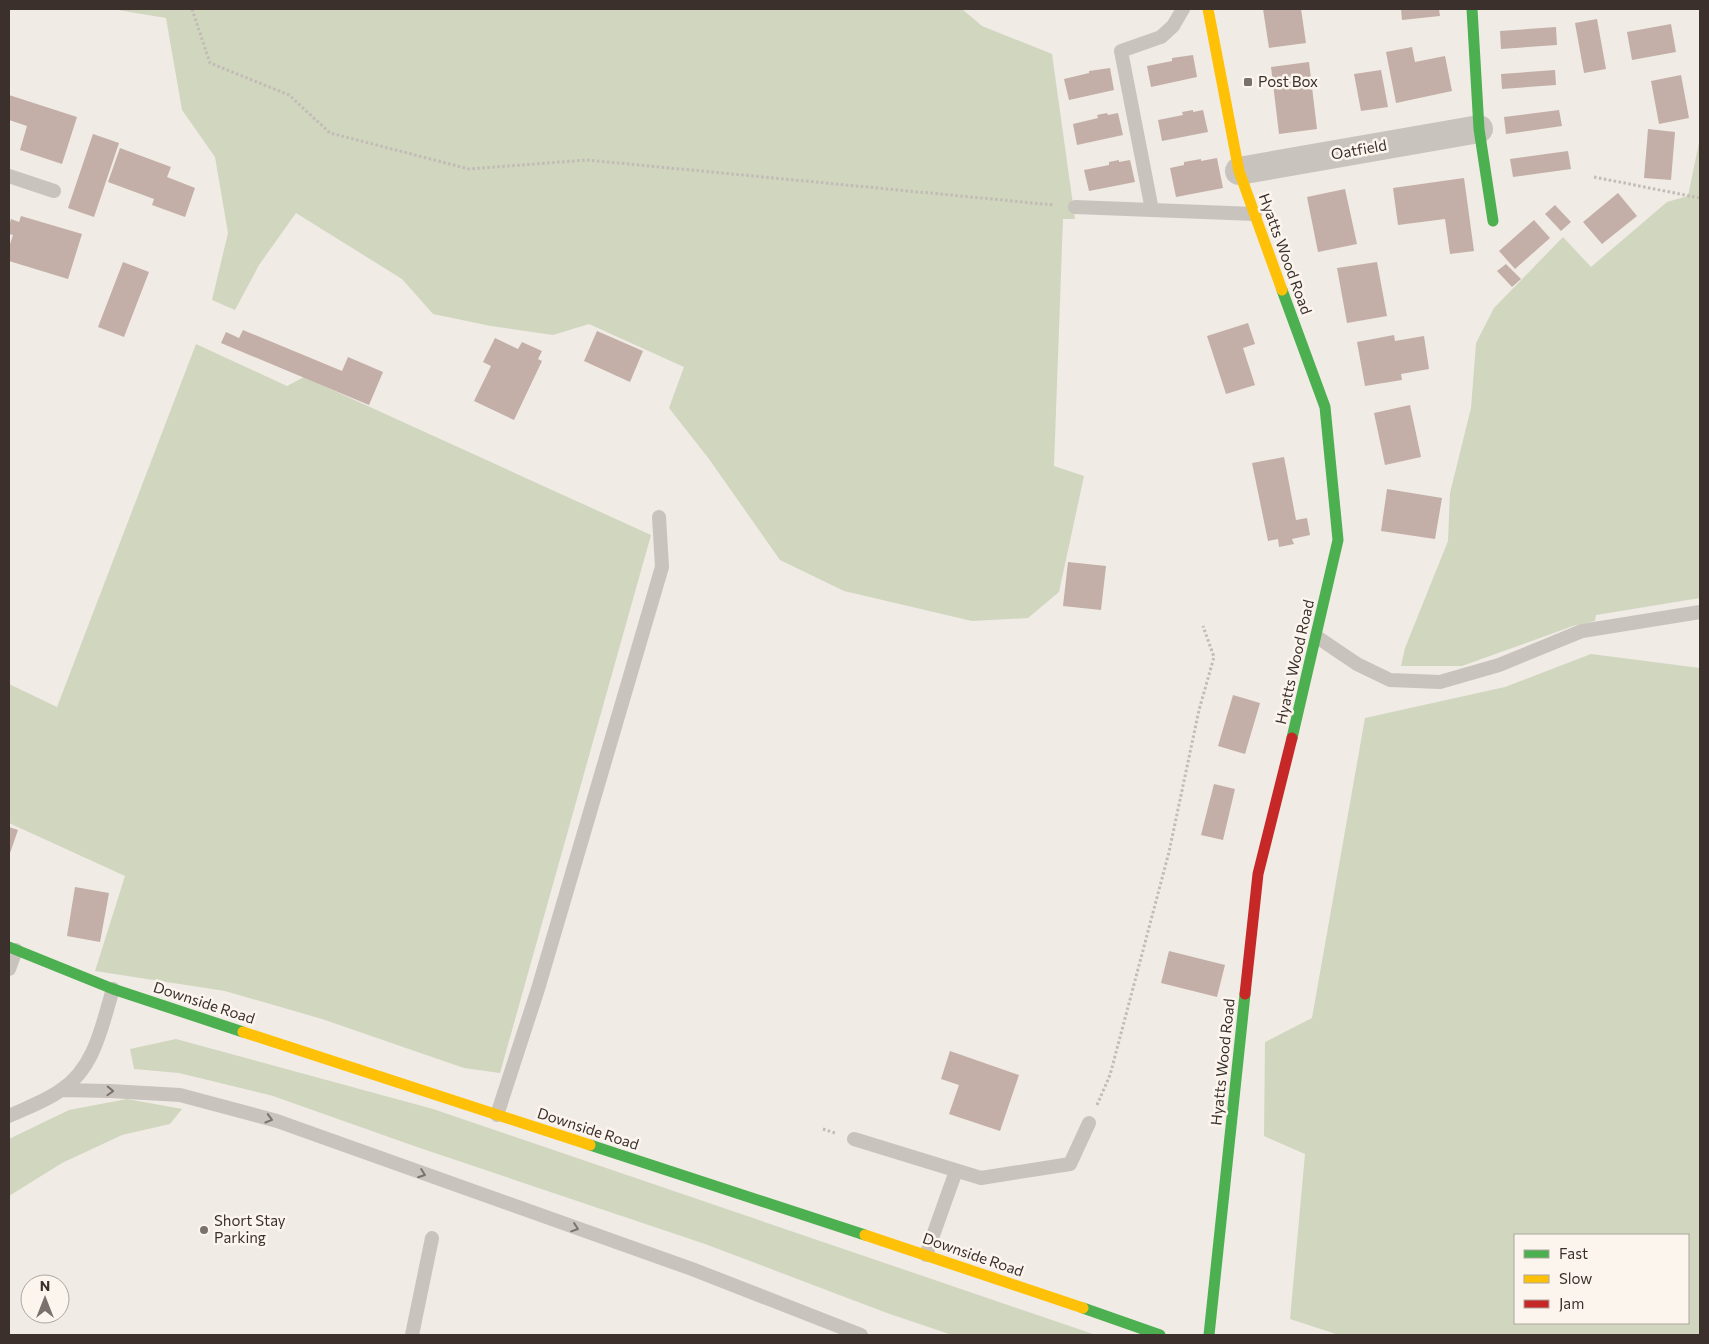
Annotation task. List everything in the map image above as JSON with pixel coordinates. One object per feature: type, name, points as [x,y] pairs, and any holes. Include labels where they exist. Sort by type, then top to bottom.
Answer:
[{"type":"street","name":"Hyatts Wood Road","points":[[1208,9],[1239,171],[1325,407],[1338,540],[1317,637],[1258,874],[1209,1335]]},
{"type":"street","points":[[1472,9],[1479,129],[1493,221]]},
{"type":"street","name":"Oatfield","points":[[1239,171],[1479,129]]},
{"type":"street","name":"Downside Road","points":[[12,948],[113,989],[926,1255],[1160,1335]]},
{"type":"lane","points":[[1152,210],[1121,51],[1161,37],[1173,26],[1183,9]]},
{"type":"lane","points":[[9,176],[54,191]]},
{"type":"lane","points":[[1075,207],[1255,214]]},
{"type":"lane","points":[[497,1115],[541,979],[662,567],[660,517]]},
{"type":"lane","points":[[1317,637],[1357,664],[1390,680],[1440,682],[1499,665],[1582,631],[1700,612]]},
{"type":"lane","points":[[9,969],[12,948]]},
{"type":"lane","points":[[9,1116],[61,1090],[81,1073],[96,1045],[113,989]]},
{"type":"lane","points":[[61,1090],[180,1095],[277,1122],[692,1269],[861,1335]]},
{"type":"lane","points":[[854,1139],[981,1178],[1070,1164],[1089,1124]]},
{"type":"lane","points":[[926,1255],[956,1171]]},
{"type":"lane","points":[[412,1335],[432,1238]]},
{"type":"path","points":[[192,9],[210,63],[289,95],[330,133],[469,169],[587,160],[1075,207]]},
{"type":"path","points":[[1594,177],[1700,198]]},
{"type":"path","points":[[1089,1124],[1113,1065],[1169,852],[1199,710],[1214,657],[1203,626]]},
{"type":"green space","points":[[112,9],[962,9],[982,26],[1052,54],[1075,219],[1063,219],[1054,466],[1084,476],[1059,592],[1028,618],[972,621],[844,591],[780,560],[709,459],[669,408],[684,367],[589,324],[553,335],[491,326],[433,314],[402,279],[296,213],[259,265],[235,310],[212,300],[228,233],[215,157],[182,110],[166,18]]},
{"type":"green space","points":[[1700,138],[1700,598],[1596,615],[1595,621],[1573,626],[1462,666],[1401,666],[1405,648],[1448,541],[1450,493],[1471,408],[1476,343],[1494,308],[1563,237],[1591,267],[1667,202],[1688,196]]},
{"type":"green space","points":[[196,344],[287,386],[304,377],[651,535],[500,1073],[464,1068],[322,1019],[225,991],[95,971],[125,876],[9,823],[9,684],[57,707]]},
{"type":"green space","points":[[1591,654],[1700,668],[1700,1335],[1339,1335],[1290,1319],[1305,1154],[1264,1136],[1265,1042],[1312,1018],[1365,718],[1505,687]]},
{"type":"green space","points":[[176,1039],[433,1109],[1096,1335],[952,1335],[887,1313],[705,1244],[417,1147],[273,1096],[179,1073],[134,1069],[130,1049]]},
{"type":"green space","points":[[127,1099],[182,1109],[170,1124],[122,1135],[62,1163],[9,1196],[9,1139],[69,1110]]},
{"type":"building","points":[[1263,9],[1301,9],[1306,43],[1269,48]]},
{"type":"building","points":[[1401,9],[1439,9],[1440,16],[1402,20]]},
{"type":"building","points":[[1597,19],[1606,69],[1584,73],[1575,23]]},
{"type":"building","points":[[1671,24],[1676,52],[1632,60],[1627,32]]},
{"type":"building","points":[[1556,27],[1557,45],[1501,49],[1500,31]]},
{"type":"building","points":[[1412,47],[1415,62],[1445,56],[1452,91],[1396,103],[1386,52]]},
{"type":"building","points":[[1193,55],[1197,77],[1151,87],[1147,66],[1172,61],[1172,58]]},
{"type":"building","points":[[1309,62],[1317,129],[1279,134],[1271,67]]},
{"type":"building","points":[[1110,68],[1114,90],[1069,100],[1064,79],[1089,73],[1089,71]]},
{"type":"building","points":[[1381,70],[1388,107],[1361,111],[1354,74]]},
{"type":"building","points":[[1555,70],[1556,85],[1502,89],[1501,74]]},
{"type":"building","points":[[1681,75],[1689,118],[1659,124],[1651,81]]},
{"type":"building","points":[[9,95],[77,117],[62,164],[20,150],[27,126],[9,120]]},
{"type":"building","points":[[1193,110],[1193,112],[1203,110],[1208,132],[1162,141],[1158,120],[1183,115],[1182,112]]},
{"type":"building","points":[[1559,110],[1562,126],[1506,134],[1504,117]]},
{"type":"building","points":[[1107,113],[1108,115],[1118,113],[1123,135],[1077,145],[1073,124],[1098,118],[1097,115]]},
{"type":"building","points":[[1648,129],[1675,132],[1671,180],[1644,178]]},
{"type":"building","points":[[93,134],[119,143],[94,217],[68,208]]},
{"type":"building","points":[[120,148],[171,167],[167,177],[195,188],[185,217],[152,205],[154,199],[108,182]]},
{"type":"building","points":[[1568,151],[1571,169],[1513,177],[1510,159]]},
{"type":"building","points":[[1217,158],[1223,188],[1176,197],[1170,168],[1184,165],[1184,162]]},
{"type":"building","points":[[1119,160],[1119,162],[1130,160],[1135,182],[1089,191],[1084,170],[1109,165],[1109,162]]},
{"type":"building","points":[[1464,178],[1474,251],[1450,254],[1445,219],[1398,225],[1393,188]]},
{"type":"building","points":[[1345,189],[1357,244],[1318,252],[1307,197]]},
{"type":"building","points":[[1618,193],[1637,216],[1602,244],[1583,222]]},
{"type":"building","points":[[1555,205],[1571,222],[1561,231],[1545,214]]},
{"type":"building","points":[[21,216],[82,234],[68,279],[9,261],[9,247],[13,235],[9,234],[9,226],[11,219],[19,222]]},
{"type":"building","points":[[1534,220],[1550,238],[1515,269],[1499,251]]},
{"type":"building","points":[[123,262],[149,272],[124,337],[98,327]]},
{"type":"building","points":[[1377,262],[1387,316],[1347,323],[1337,268]]},
{"type":"building","points":[[1506,264],[1521,279],[1512,287],[1497,271]]},
{"type":"building","points":[[1248,323],[1255,344],[1243,348],[1255,385],[1226,394],[1207,336]]},
{"type":"building","points":[[243,330],[342,371],[348,357],[383,372],[369,405],[221,343],[226,332],[239,338]]},
{"type":"building","points":[[597,331],[643,351],[630,382],[584,361]]},
{"type":"building","points":[[1394,335],[1395,341],[1424,336],[1429,369],[1401,374],[1402,380],[1365,386],[1357,342]]},
{"type":"building","points":[[495,338],[518,349],[522,342],[542,351],[538,359],[542,361],[514,420],[474,401],[491,366],[483,362]]},
{"type":"building","points":[[1410,405],[1421,457],[1385,465],[1374,413]]},
{"type":"building","points":[[1284,457],[1296,520],[1307,518],[1310,535],[1292,539],[1294,544],[1279,547],[1278,539],[1268,541],[1252,463]]},
{"type":"building","points":[[1387,489],[1442,498],[1435,539],[1381,531]]},
{"type":"building","points":[[1068,562],[1106,566],[1101,610],[1063,606]]},
{"type":"building","points":[[1233,695],[1260,703],[1245,754],[1218,746]]},
{"type":"building","points":[[1214,784],[1235,789],[1223,840],[1201,835]]},
{"type":"building","points":[[9,827],[18,830],[9,856]]},
{"type":"building","points":[[75,887],[109,893],[100,942],[67,936]]},
{"type":"building","points":[[1169,951],[1225,965],[1217,997],[1161,983]]},
{"type":"building","points":[[950,1051],[1019,1075],[1000,1131],[949,1114],[959,1085],[941,1079]]},
{"type":"traffic: fast","points":[[1472,9],[1479,129],[1493,221]]},
{"type":"traffic: fast","points":[[1282,290],[1325,407],[1338,540],[1292,738]]},
{"type":"traffic: fast","points":[[9,947],[113,989],[243,1032]]},
{"type":"traffic: fast","points":[[1209,1335],[1245,994]]},
{"type":"traffic: fast","points":[[590,1145],[865,1235]]},
{"type":"traffic: fast","points":[[1083,1308],[1160,1335]]},
{"type":"traffic: slow","points":[[1208,9],[1239,171],[1282,290]]},
{"type":"traffic: slow","points":[[243,1032],[590,1145]]},
{"type":"traffic: slow","points":[[865,1235],[1083,1308]]},
{"type":"traffic: jam","points":[[1245,994],[1258,874],[1292,738]]},
{"type":"place","name":"Post Box","points":[[1248,82]]},
{"type":"place","name":"Short Stay Parking","points":[[204,1230]]}]
